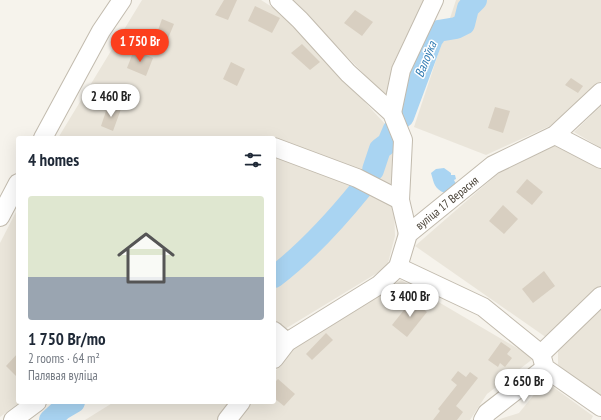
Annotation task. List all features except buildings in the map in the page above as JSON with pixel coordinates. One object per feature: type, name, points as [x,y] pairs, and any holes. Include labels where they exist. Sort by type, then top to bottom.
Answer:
[{"type":"street","points":[[44,136],[101,31],[122,0]]},
{"type":"street","points":[[279,0],[300,20],[348,72],[392,114],[403,140],[400,200],[408,234]]},
{"type":"street","points":[[392,114],[401,70],[434,0]]},
{"type":"street","name":"вуліца 17 Верасня","points":[[276,352],[281,336],[379,285],[398,267],[408,234],[493,165],[555,135],[601,92]]},
{"type":"street","points":[[555,135],[601,159]]},
{"type":"street","points":[[276,148],[357,178],[400,200]]},
{"type":"street","points":[[0,217],[16,187]]},
{"type":"street","points":[[398,267],[483,308],[543,361],[601,407]]},
{"type":"street","points":[[482,420],[487,413],[543,361],[601,296]]},
{"type":"street","points":[[13,420],[34,404]]},
{"type":"street","points":[[227,420],[239,404]]},
{"type":"shaded area","points":[[142,0],[261,0],[283,14],[386,125],[392,149],[395,236],[387,267],[285,329],[276,322],[276,136],[59,136]]},
{"type":"shaded area","points":[[293,0],[424,0],[393,64],[386,97]]},
{"type":"shaded area","points":[[456,0],[601,0],[601,81],[552,125],[486,155],[414,127]]},
{"type":"shaded area","points":[[601,106],[601,148],[574,132]]},
{"type":"shaded area","points":[[555,145],[601,168],[601,287],[547,338],[415,246],[502,170]]},
{"type":"shaded area","points":[[16,212],[16,404],[17,404],[0,417],[0,243]]},
{"type":"shaded area","points":[[401,280],[534,358],[487,394],[470,420],[238,420],[250,404],[276,404],[276,370],[293,348]]},
{"type":"shaded area","points":[[601,308],[601,398],[558,365],[558,350]]},
{"type":"shaded area","points":[[545,381],[593,416],[591,420],[497,420],[519,413]]},
{"type":"shaded area","points":[[111,404],[228,404],[218,420],[85,420]]},
{"type":"water","points":[[444,168],[451,173],[451,175],[455,175],[456,179],[454,180],[456,184],[445,193],[437,188],[431,173],[436,169]]},
{"type":"waterway","name":"Валоўка","points":[[403,117],[432,39],[438,31],[456,28],[464,24],[468,8],[476,0]]},
{"type":"waterway","name":"Валоўка","points":[[373,170],[380,149],[388,143],[394,129]]},
{"type":"waterway","name":"Валоўка","points":[[276,275],[320,236],[361,189]]},
{"type":"waterway","name":"Валоўка","points":[[50,420],[62,409],[71,404]]}]
